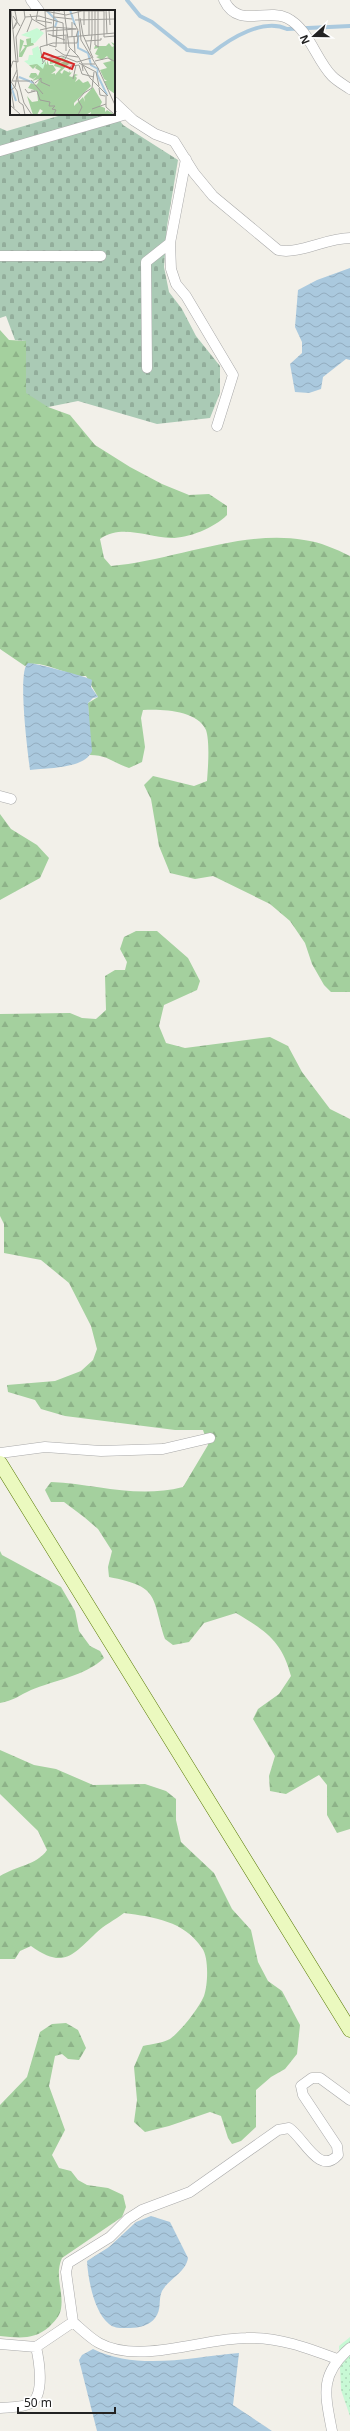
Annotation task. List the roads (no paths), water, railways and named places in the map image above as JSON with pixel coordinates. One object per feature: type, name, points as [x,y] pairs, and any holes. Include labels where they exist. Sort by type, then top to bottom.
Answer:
[{"type":"street","points":[[31,0],[38,10]]},
{"type":"street","points":[[224,0],[234,13],[245,17],[278,16],[298,27],[333,77],[350,89]]},
{"type":"street","points":[[115,103],[127,114],[155,134],[174,141],[213,196],[278,250],[287,252],[324,241],[350,238]]},
{"type":"street","points":[[0,151],[127,114]]},
{"type":"street","points":[[186,159],[170,243],[171,268],[176,284],[186,296],[232,375],[217,426]]},
{"type":"street","points":[[147,368],[146,262],[170,243]]},
{"type":"street","points":[[0,256],[101,256]]},
{"type":"street","points":[[0,796],[11,800]]},
{"type":"street","points":[[0,1453],[45,1447],[101,1451],[163,1449],[210,1438]]},
{"type":"street","points":[[0,1463],[350,2030]]},
{"type":"street","points":[[337,2359],[294,2343],[246,2338],[170,2349],[143,2351],[119,2349],[100,2343],[73,2322],[66,2272],[68,2263],[110,2237],[133,2216],[142,2210],[190,2192],[278,2130],[289,2128],[296,2133],[317,2158],[324,2163],[332,2162],[338,2155],[337,2146],[319,2116],[303,2095],[301,2086],[312,2078],[320,2078],[350,2100]]},
{"type":"street","points":[[0,2344],[36,2347],[73,2322]]},
{"type":"street","points":[[0,2408],[20,2407],[32,2403],[38,2394],[40,2365],[36,2347]]},
{"type":"street","points":[[332,2431],[325,2398],[326,2384],[337,2359],[350,2348]]},
{"type":"water","points":[[350,268],[350,360],[346,359],[323,377],[321,389],[309,393],[295,392],[290,364],[302,353],[302,342],[295,327],[298,290],[317,280]]},
{"type":"water","points":[[28,663],[61,670],[92,680],[91,687],[98,697],[93,698],[88,703],[92,751],[88,757],[82,761],[55,768],[30,770],[23,696],[23,680]]},
{"type":"water","points":[[151,2216],[170,2222],[188,2258],[187,2263],[162,2291],[158,2312],[153,2320],[144,2326],[122,2328],[114,2327],[104,2319],[99,2312],[90,2286],[87,2261],[109,2247],[136,2222]]},
{"type":"water","points":[[93,2349],[110,2356],[146,2361],[165,2361],[239,2353],[233,2405],[272,2431],[97,2431],[79,2360],[82,2355]]},
{"type":"waterway","points":[[127,0],[140,16],[152,22],[187,50],[212,53],[228,41],[248,31],[268,26],[278,26],[287,29],[350,26]]}]
